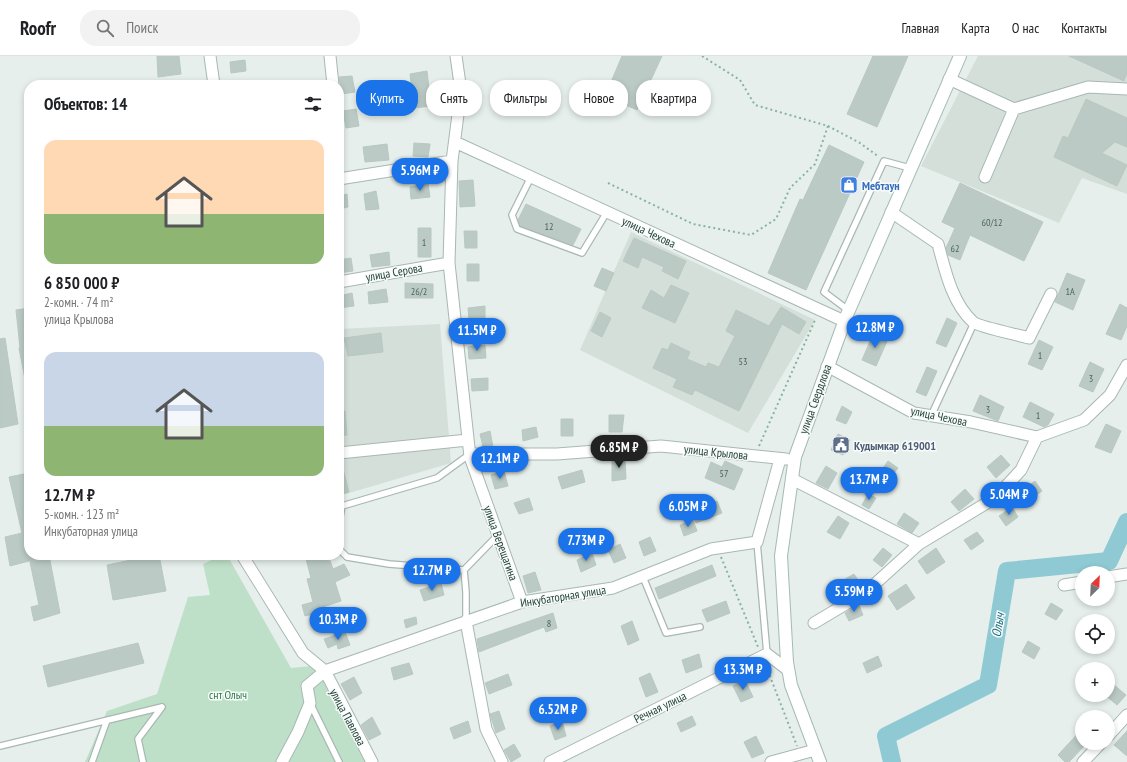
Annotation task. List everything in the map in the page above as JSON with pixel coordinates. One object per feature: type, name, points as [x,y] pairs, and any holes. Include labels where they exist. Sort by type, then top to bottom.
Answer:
[{"type":"main road","name":"улица Свердлова","points":[[820,762],[791,685],[788,670],[782,556],[794,460],[846,316],[960,56]]},
{"type":"street","points":[[210,56],[213,80]]},
{"type":"street","points":[[330,56],[332,80]]},
{"type":"street","name":"улица Верещагина","points":[[456,56],[461,91],[452,161],[449,263],[468,440],[470,454],[522,602]]},
{"type":"street","points":[[949,79],[1014,109],[1088,87],[1127,89]]},
{"type":"street","points":[[985,177],[1014,109]]},
{"type":"street","name":"улица Чехова","points":[[455,142],[819,310],[846,316]]},
{"type":"street","points":[[344,178],[452,161]]},
{"type":"street","points":[[891,212],[938,244],[948,281],[956,298],[974,323],[1029,338],[1051,294]]},
{"type":"street","name":"улица Серова","points":[[344,281],[449,263]]},
{"type":"street","points":[[814,622],[866,592],[918,544],[995,498],[1021,470],[1037,437],[1084,420],[1110,395],[1127,365]]},
{"type":"street","name":"улица Чехова","points":[[827,366],[914,413],[1037,437]]},
{"type":"street","points":[[344,452],[468,440]]},
{"type":"street","name":"улица Крылова","points":[[470,454],[557,454],[661,446],[794,460]]},
{"type":"street","points":[[757,542],[780,459]]},
{"type":"street","points":[[792,479],[918,544]]},
{"type":"street","name":"Инкубаторная улица","points":[[325,671],[522,602],[614,588],[711,550],[757,542]]},
{"type":"street","points":[[245,560],[303,653],[325,671],[307,686],[310,703],[298,732],[282,762]]},
{"type":"street","points":[[1115,576],[1127,574]]},
{"type":"street","points":[[1064,585],[1075,583]]},
{"type":"street","points":[[466,621],[486,729],[502,762]]},
{"type":"street","points":[[766,654],[788,670]]},
{"type":"street","name":"Речная улица","points":[[550,762],[766,654]]},
{"type":"street","name":"улица Павлова","points":[[325,671],[372,762]]},
{"type":"street","points":[[1115,729],[1127,716]]},
{"type":"street","points":[[771,762],[815,750]]},
{"type":"street","points":[[1083,762],[1094,750]]},
{"type":"lane","points":[[846,316],[824,292],[884,161],[910,168]]},
{"type":"lane","points":[[531,177],[512,215],[517,229],[582,253],[607,212]]},
{"type":"lane","points":[[931,416],[974,323]]},
{"type":"lane","points":[[344,505],[437,478],[470,454]]},
{"type":"lane","points":[[466,621],[464,570],[498,535]]},
{"type":"lane","points":[[757,542],[766,654]]},
{"type":"lane","points":[[344,553],[347,556],[388,564],[464,570]]},
{"type":"lane","points":[[643,577],[666,633],[700,627]]},
{"type":"lane","points":[[310,703],[338,762]]},
{"type":"lane","points":[[0,746],[162,707],[138,739],[143,762]]},
{"type":"lane","points":[[92,762],[107,720]]},
{"type":"path","points":[[702,56],[740,80],[755,105],[828,126],[860,143],[884,161]]},
{"type":"path","points":[[608,183],[693,224],[751,235],[776,219],[790,188],[815,164],[828,126]]},
{"type":"path","points":[[755,456],[819,310]]},
{"type":"shaded area","points":[[978,56],[1127,56],[1127,194],[1082,178],[1059,223],[921,166]]},
{"type":"shaded area","points":[[631,232],[815,320],[748,433],[580,350]]},
{"type":"shaded area","points":[[440,324],[451,463],[344,495],[344,329]]},
{"type":"green space","name":"снт Олыч","points":[[211,560],[230,560],[291,668],[322,665],[368,762],[85,762],[107,711],[157,694],[188,597],[210,595],[203,564]]},
{"type":"building","points":[[157,56],[179,56],[181,74],[158,77]]},
{"type":"building","points":[[622,56],[662,56],[651,80],[636,80],[636,110],[628,106],[628,80],[612,80]]},
{"type":"building","points":[[873,56],[908,56],[877,127],[847,114]]},
{"type":"building","points":[[1069,56],[1127,56],[1127,73],[1124,81]]},
{"type":"building","points":[[245,60],[246,71],[231,73],[230,62]]},
{"type":"building","points":[[427,71],[428,80],[426,80],[426,107],[418,108],[418,80],[411,80],[410,74]]},
{"type":"building","points":[[352,76],[355,92],[344,94],[344,80],[340,80],[339,77]]},
{"type":"building","points":[[1086,99],[1127,118],[1127,147],[1115,142],[1102,153],[1127,165],[1117,186],[1054,157],[1063,136],[1068,138]]},
{"type":"building","points":[[356,109],[356,116],[359,126],[346,128],[344,111]]},
{"type":"building","points":[[414,143],[430,144],[428,157],[413,156]]},
{"type":"building","points":[[387,144],[389,160],[365,162],[363,147]]},
{"type":"building","points":[[829,145],[864,162],[806,290],[768,273],[800,199],[803,200]]},
{"type":"building","points":[[473,180],[475,206],[460,207],[459,181]]},
{"type":"building","points":[[960,183],[1043,222],[1024,261],[970,235],[960,260],[948,255],[946,248],[955,228],[942,222]]},
{"type":"building","points":[[428,184],[430,197],[411,199],[410,187]]},
{"type":"building","points":[[376,191],[379,209],[366,210],[364,194]]},
{"type":"building","points":[[347,194],[348,207],[344,208],[344,195]]},
{"type":"building","points":[[526,204],[581,229],[573,245],[520,226],[518,220]]},
{"type":"building","points":[[418,228],[431,228],[431,257],[418,257]]},
{"type":"building","points":[[464,231],[477,231],[477,248],[465,248]]},
{"type":"building","points":[[634,238],[686,261],[678,279],[662,271],[664,267],[642,257],[638,268],[623,261]]},
{"type":"building","points":[[389,252],[390,265],[372,267],[370,255]]},
{"type":"building","points":[[351,258],[353,271],[344,272],[344,259]]},
{"type":"building","points":[[467,264],[479,264],[479,281],[467,281]]},
{"type":"building","points":[[602,268],[614,273],[606,291],[594,286]]},
{"type":"building","points":[[1067,273],[1085,280],[1073,310],[1055,302]]},
{"type":"building","points":[[405,283],[433,284],[433,298],[405,298]]},
{"type":"building","points":[[671,285],[689,293],[675,323],[642,308],[651,290],[664,298]]},
{"type":"building","points":[[386,289],[388,302],[369,304],[368,292]]},
{"type":"building","points":[[352,293],[354,306],[344,307],[344,295]]},
{"type":"building","points":[[1120,304],[1127,308],[1127,326],[1121,340],[1106,334]]},
{"type":"building","points":[[485,306],[485,319],[469,320],[468,308]]},
{"type":"building","points":[[781,307],[806,322],[799,334],[782,324],[739,411],[695,390],[692,395],[673,387],[677,379],[653,368],[662,348],[668,350],[671,343],[690,352],[687,359],[706,367],[708,363],[719,367],[735,336],[726,331],[736,310],[769,326]]},
{"type":"building","points":[[24,309],[24,374],[19,348],[16,310]]},
{"type":"building","points":[[600,312],[611,318],[602,337],[591,331]]},
{"type":"building","points":[[947,318],[957,323],[946,347],[936,343]]},
{"type":"building","points":[[874,332],[888,339],[876,366],[862,360]]},
{"type":"building","points":[[381,333],[383,352],[348,356],[344,338]]},
{"type":"building","points":[[5,338],[18,424],[0,428],[0,339]]},
{"type":"building","points":[[1039,340],[1053,347],[1042,370],[1028,364]]},
{"type":"building","points":[[485,345],[486,358],[469,359],[468,347]]},
{"type":"building","points":[[1090,362],[1104,369],[1093,392],[1079,386]]},
{"type":"building","points":[[927,367],[937,371],[926,396],[916,392]]},
{"type":"building","points":[[488,378],[488,390],[472,391],[471,379]]},
{"type":"building","points":[[980,395],[1004,407],[998,421],[973,411]]},
{"type":"building","points":[[1030,402],[1054,414],[1048,425],[1044,427],[1023,417]]},
{"type":"building","points":[[842,406],[852,412],[846,424],[836,420]]},
{"type":"building","points":[[344,411],[345,411],[347,435],[344,435]]},
{"type":"building","points":[[609,415],[624,415],[622,432],[609,432]]},
{"type":"building","points":[[561,419],[573,419],[573,436],[561,436]]},
{"type":"building","points":[[1106,424],[1121,431],[1111,453],[1095,447]]},
{"type":"building","points":[[536,427],[538,437],[523,441],[522,430]]},
{"type":"building","points":[[490,431],[493,447],[483,447],[480,434]]},
{"type":"building","points":[[838,434],[850,440],[843,455],[831,450]]},
{"type":"building","points":[[1001,455],[1010,465],[996,478],[987,467]]},
{"type":"building","points":[[612,458],[625,458],[626,479],[612,481]]},
{"type":"building","points":[[725,461],[743,469],[734,490],[705,478],[711,462],[722,467]]},
{"type":"building","points":[[888,461],[898,468],[885,484],[876,478]]},
{"type":"building","points":[[826,466],[837,473],[828,489],[816,483]]},
{"type":"building","points":[[582,470],[585,482],[562,489],[558,477]]},
{"type":"building","points":[[504,471],[508,486],[495,489],[491,475]]},
{"type":"building","points":[[344,473],[349,492],[344,494]]},
{"type":"building","points":[[24,474],[24,560],[29,560],[10,566],[5,537],[22,533],[9,477]]},
{"type":"building","points":[[1035,481],[1042,491],[1029,500],[1022,490]]},
{"type":"building","points":[[965,489],[974,499],[959,511],[951,502]]},
{"type":"building","points":[[868,494],[876,498],[869,509],[862,505]]},
{"type":"building","points":[[529,498],[533,510],[519,514],[514,503]]},
{"type":"building","points":[[717,501],[722,513],[696,523],[691,511]]},
{"type":"building","points":[[1012,507],[1018,517],[1006,526],[999,516]]},
{"type":"building","points":[[904,513],[919,523],[912,533],[897,524]]},
{"type":"building","points":[[838,516],[849,523],[840,539],[827,532]]},
{"type":"building","points":[[693,520],[697,531],[684,536],[680,525]]},
{"type":"building","points":[[977,532],[984,541],[971,550],[964,540]]},
{"type":"building","points":[[650,537],[656,551],[644,556],[639,542]]},
{"type":"building","points":[[620,544],[626,558],[614,563],[608,550]]},
{"type":"building","points":[[883,548],[892,555],[882,567],[873,560]]},
{"type":"building","points":[[936,548],[945,562],[927,574],[918,561]]},
{"type":"building","points":[[592,553],[596,565],[581,572],[577,560]]},
{"type":"building","points":[[30,560],[50,560],[60,613],[34,621],[31,607],[39,605]]},
{"type":"building","points":[[131,560],[160,560],[166,591],[113,600],[107,565]]},
{"type":"building","points":[[306,560],[330,560],[333,569],[344,564],[350,575],[335,582],[341,601],[320,608],[320,612],[305,616],[302,605],[313,602],[307,579],[311,578]]},
{"type":"building","points":[[712,565],[716,576],[659,599],[655,588]]},
{"type":"building","points":[[535,572],[541,590],[528,593],[523,576]]},
{"type":"building","points":[[854,574],[860,583],[847,591],[840,582]]},
{"type":"building","points":[[441,583],[444,595],[424,601],[420,590]]},
{"type":"building","points":[[906,584],[915,598],[897,610],[888,596]]},
{"type":"building","points":[[726,601],[730,613],[707,622],[702,610]]},
{"type":"building","points":[[1051,603],[1063,610],[1056,620],[1045,614]]},
{"type":"building","points":[[859,605],[863,615],[849,621],[845,613]]},
{"type":"building","points":[[553,613],[557,628],[546,632],[544,627],[479,652],[477,639]]},
{"type":"building","points":[[416,617],[417,624],[406,628],[404,620]]},
{"type":"building","points":[[632,621],[639,640],[628,645],[621,626]]},
{"type":"building","points":[[345,632],[350,645],[338,649],[337,644],[328,648],[324,639]]},
{"type":"building","points":[[1028,641],[1040,648],[1034,659],[1022,652]]},
{"type":"building","points":[[138,643],[144,663],[48,687],[43,666]]},
{"type":"building","points":[[699,654],[702,667],[686,673],[682,660]]},
{"type":"building","points":[[878,656],[882,666],[867,673],[863,663]]},
{"type":"building","points":[[409,663],[413,674],[394,680],[391,668]]},
{"type":"building","points":[[650,673],[658,692],[646,697],[639,678]]},
{"type":"building","points":[[508,674],[512,685],[489,694],[485,683]]},
{"type":"building","points":[[354,677],[362,693],[350,700],[341,684]]},
{"type":"building","points":[[745,680],[753,697],[741,702],[733,686]]},
{"type":"building","points":[[1115,686],[1126,695],[1117,705],[1113,702],[1115,702]]},
{"type":"building","points":[[499,711],[505,729],[496,733],[490,714]]},
{"type":"building","points":[[692,716],[696,725],[681,732],[677,723]]},
{"type":"building","points":[[372,717],[381,734],[369,740],[361,725]]},
{"type":"building","points":[[468,721],[471,732],[454,739],[450,728]]},
{"type":"building","points":[[562,721],[566,736],[555,740],[550,726]]},
{"type":"building","points":[[1127,731],[1127,756],[1115,746],[1115,744]]},
{"type":"building","points":[[756,736],[764,753],[752,758],[744,742]]},
{"type":"building","points":[[1075,737],[1075,750],[1080,750],[1069,762],[1065,762],[1058,755]]},
{"type":"building","points":[[514,744],[521,756],[511,762],[504,750]]},
{"type":"waterway","name":"Олыч","points":[[892,762],[886,736],[988,685],[1007,571],[1109,561],[1127,522]]},
{"type":"place","name":"Мебтаун","points":[[849,185]]},
{"type":"place","name":"Кудымкар 619001","points":[[841,445]]}]
